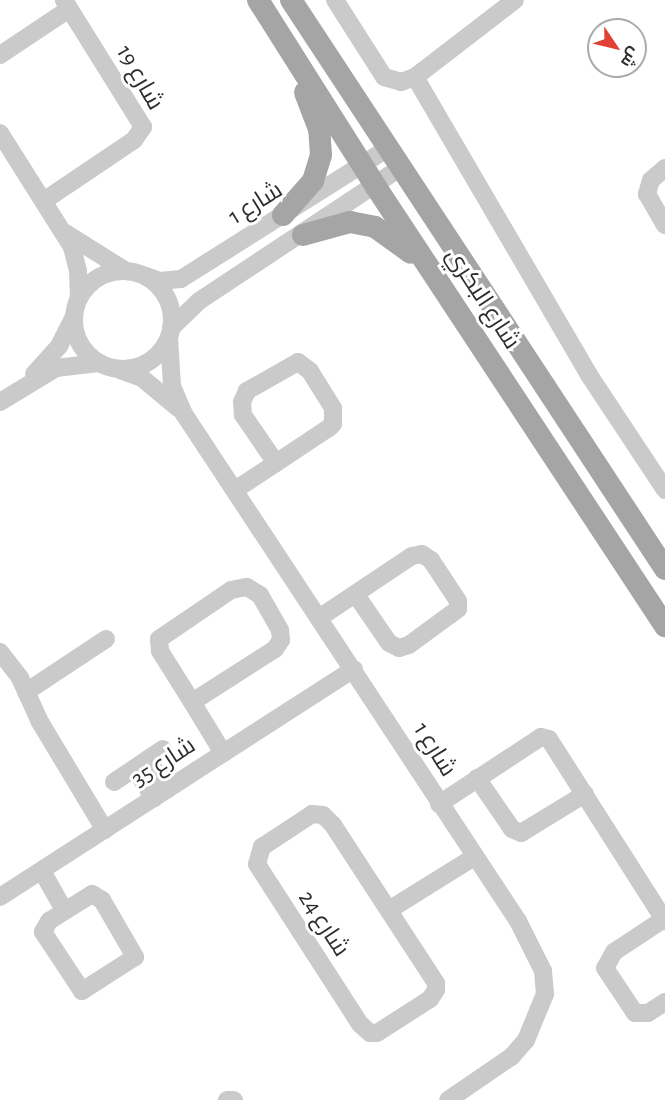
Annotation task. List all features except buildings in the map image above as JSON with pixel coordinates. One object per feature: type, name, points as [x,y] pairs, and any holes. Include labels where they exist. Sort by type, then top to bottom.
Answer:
[{"type":"main road","name":"شارع البكري","points":[[258,0],[376,187],[665,626]]},
{"type":"main road","name":"شارع البكري","points":[[291,0],[665,569]]},
{"type":"main road","points":[[283,215],[313,181],[321,155],[319,129],[285,42]]},
{"type":"main road","points":[[303,235],[350,222],[375,227],[396,238],[430,270]]},
{"type":"street","points":[[335,0],[384,77],[401,82],[415,77],[515,0]]},
{"type":"street","name":"شارع 19","points":[[3,47],[66,4],[143,128],[134,140],[45,200]]},
{"type":"street","points":[[415,77],[589,375],[665,490]]},
{"type":"street","points":[[0,133],[45,200],[72,247],[78,271],[79,298],[74,317],[80,343],[107,365],[147,363],[199,301],[376,187],[400,168]]},
{"type":"street","name":"شارع 1","points":[[145,276],[159,281],[182,279],[388,148]]},
{"type":"street","points":[[662,215],[647,194],[651,180],[665,168]]},
{"type":"street","points":[[61,230],[126,271],[145,276],[167,297],[170,333]]},
{"type":"street","points":[[79,298],[98,278],[126,271]]},
{"type":"street","name":"شارع 1","points":[[16,392],[60,346],[74,317]]},
{"type":"street","name":"شارع 1","points":[[170,333],[172,386],[184,414],[354,669],[534,949],[543,971],[545,994],[526,1040],[511,1057],[448,1100]]},
{"type":"street","points":[[235,490],[276,463],[330,427],[335,419],[333,408],[310,371],[298,362],[247,392],[242,402],[243,415],[276,463]]},
{"type":"street","name":"شارع 1","points":[[0,402],[56,368],[107,365],[142,378],[184,414]]},
{"type":"street","points":[[319,618],[356,596],[412,556],[422,554],[431,560],[453,593],[458,609],[409,645],[399,648],[389,643],[356,596]]},
{"type":"street","points":[[192,702],[279,645],[280,630],[254,590],[231,590],[159,639],[159,651],[223,753]]},
{"type":"street","points":[[26,692],[106,639]]},
{"type":"street","points":[[0,652],[26,692],[40,722],[105,830]]},
{"type":"street","name":"شارع 35","points":[[0,897],[354,669]]},
{"type":"street","points":[[439,804],[545,737],[585,794],[664,920],[614,952],[606,968],[634,1013],[648,1013],[665,1002]]},
{"type":"street","points":[[114,782],[149,759],[161,793]]},
{"type":"street","points":[[477,778],[512,829],[521,833],[585,794]]},
{"type":"street","name":"شارع 24","points":[[312,814],[323,815],[389,910],[433,977],[436,990],[430,999],[381,1032],[370,1033],[360,1024],[261,872],[258,852],[312,814]]},
{"type":"street","points":[[389,910],[474,857]]},
{"type":"street","points":[[42,871],[64,910]]},
{"type":"street","points":[[87,896],[99,897],[133,949],[133,961],[89,990],[78,989],[43,932],[49,921],[64,910],[87,896]]},
{"type":"street","points":[[227,1100],[234,1100]]}]
